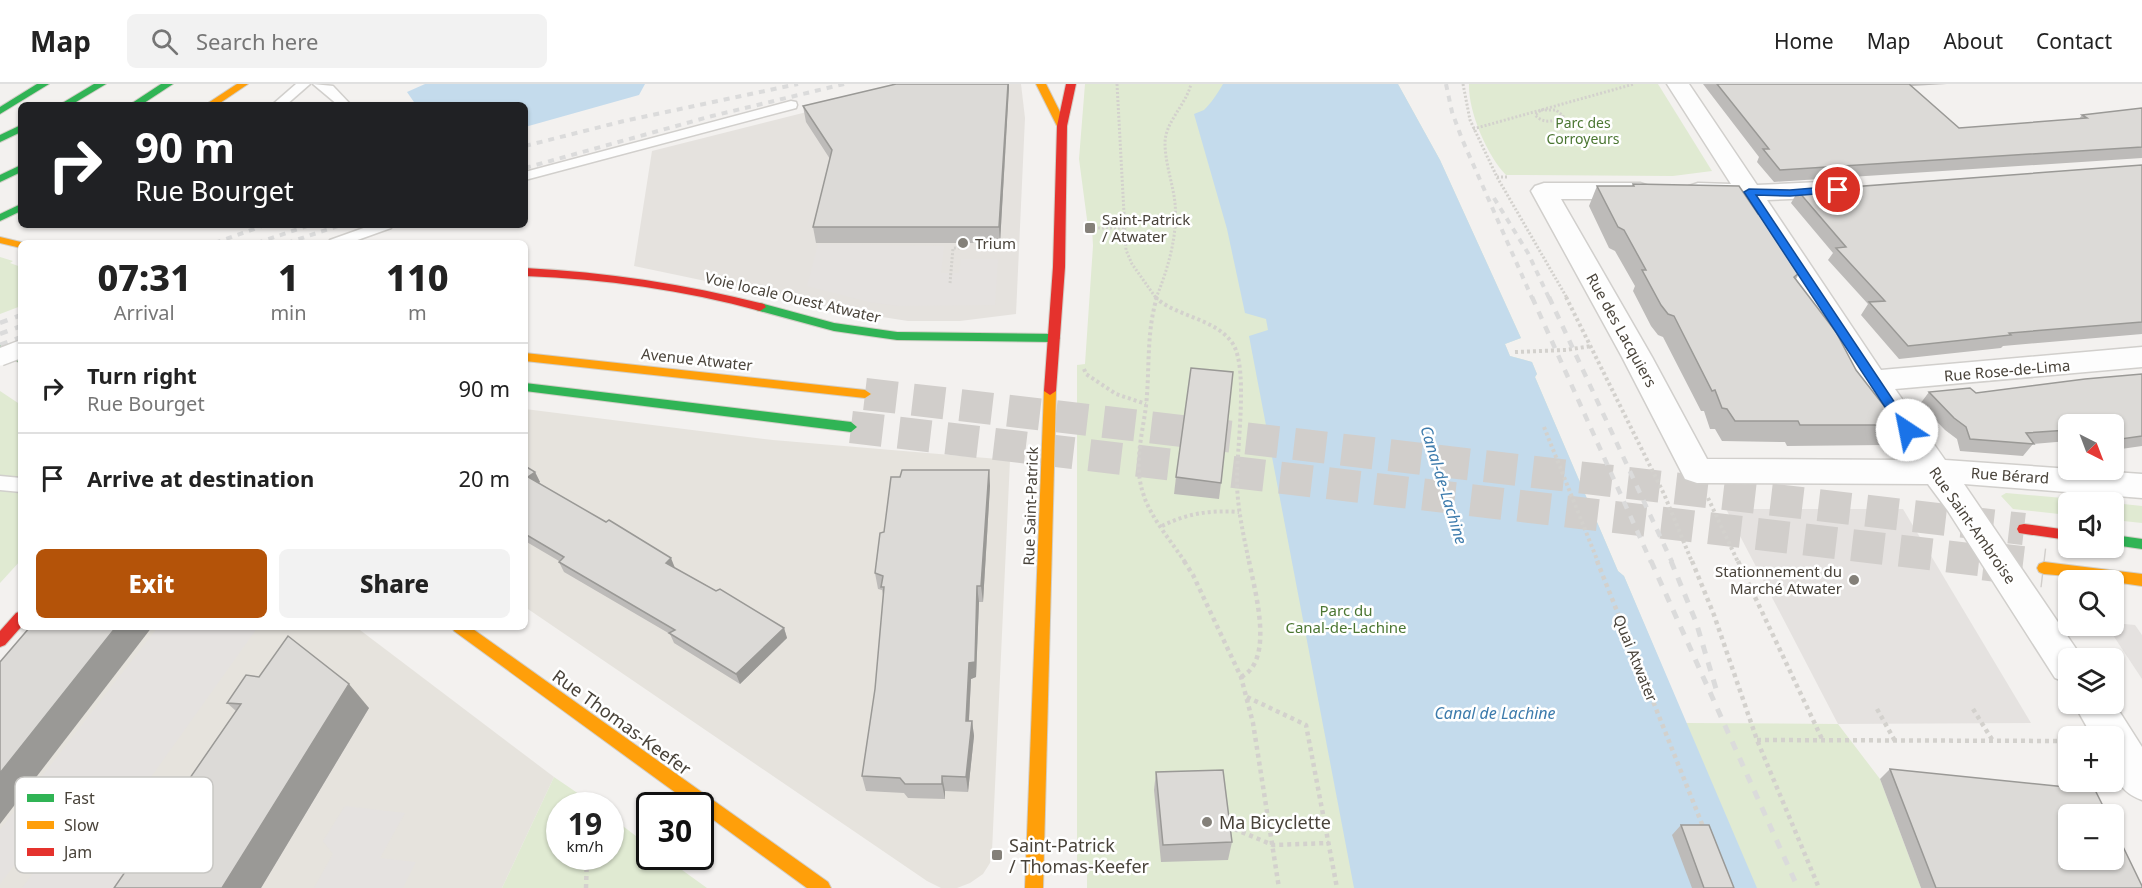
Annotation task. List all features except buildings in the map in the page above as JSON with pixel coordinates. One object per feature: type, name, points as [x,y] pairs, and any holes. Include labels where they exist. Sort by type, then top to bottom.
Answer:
[{"type":"main road","points":[[0,111],[44,84]]},
{"type":"main road","points":[[69,102],[101,84]]},
{"type":"main road","points":[[139,102],[168,84]]},
{"type":"main road","points":[[215,102],[243,84]]},
{"type":"main road","name":"Rue Saint-Patrick","points":[[1041,84],[1062,126]]},
{"type":"main road","name":"Rue Saint-Patrick","points":[[1034,888],[1049,416],[1059,267],[1062,126],[1071,84]]},
{"type":"main road","points":[[0,139],[18,130]]},
{"type":"main road","points":[[1,179],[18,170]]},
{"type":"main road","points":[[0,218],[18,209]]},
{"type":"main road","points":[[0,240],[18,244]]},
{"type":"main road","name":"Voie locale Ouest Atwater","points":[[528,272],[572,274],[644,282],[717,296],[844,329],[880,335],[1054,338]]},
{"type":"main road","points":[[0,348],[18,358]]},
{"type":"main road","name":"Avenue Atwater","points":[[528,357],[865,394]]},
{"type":"main road","points":[[528,387],[851,427]]},
{"type":"main road","points":[[2024,529],[2058,534]]},
{"type":"main road","points":[[2124,541],[2142,544]]},
{"type":"main road","points":[[2044,568],[2142,580]]},
{"type":"main road","points":[[0,641],[18,620]]},
{"type":"main road","name":"Rue Thomas-Keefer","points":[[463,630],[822,888]]},
{"type":"street","name":"Rue Saint-Ambroise","points":[[1678,84],[1873,381],[1960,502],[2058,652]]},
{"type":"street","points":[[1749,192],[1790,193],[1861,188]]},
{"type":"street","name":"Rue des Lacquiers","points":[[1701,482],[1637,357],[1544,191],[1749,192]]},
{"type":"street","name":"Rue Rose-de-Lima","points":[[1873,381],[2142,357]]},
{"type":"street","name":"Rue Bérard","points":[[1701,482],[1967,472],[2142,486]]},
{"type":"street","points":[[2100,714],[2140,775]]},
{"type":"lane","points":[[282,102],[304,84]]},
{"type":"lane","points":[[319,84],[329,89],[342,102]]},
{"type":"lane","points":[[528,175],[791,105]]},
{"type":"lane","points":[[344,240],[378,228]]},
{"type":"lane","points":[[0,357],[18,350]]},
{"type":"lane","points":[[0,483],[18,484]]},
{"type":"path","points":[[1117,84],[1124,228],[1126,250],[1132,264],[1156,299],[1222,332],[1233,344],[1237,356],[1241,397],[1236,483],[1261,638],[1256,663],[1251,672],[1241,677]]},
{"type":"path","points":[[1191,84],[1190,93],[1173,116],[1166,133],[1175,205],[1174,229],[1167,271],[1156,299],[1147,350],[1146,404],[1138,456],[1138,473],[1144,498],[1193,575],[1241,677],[1247,696],[1279,888]]},
{"type":"path","points":[[1463,84],[1473,129],[1497,177],[1561,286],[1664,494],[1714,615],[1757,740],[1819,888]]},
{"type":"path","points":[[1473,129],[1634,84]]},
{"type":"path","points":[[1541,110],[1556,110],[1563,116],[1553,121],[1540,120],[1535,115],[1541,110]]},
{"type":"path","points":[[1497,177],[1508,177]]},
{"type":"path","points":[[1090,228],[1124,228]]},
{"type":"path","points":[[950,283],[953,248],[963,248],[963,243]]},
{"type":"path","points":[[1515,352],[1566,350],[1591,346]]},
{"type":"path","points":[[1082,363],[1086,374],[1099,384],[1116,394],[1146,404]]},
{"type":"path","name":"Quai Atwater","points":[[1544,427],[1706,833]]},
{"type":"path","points":[[1701,482],[1824,741]]},
{"type":"path","points":[[1162,526],[1185,514],[1239,512]]},
{"type":"path","points":[[1247,696],[1306,725],[1337,888]]},
{"type":"path","points":[[1877,709],[1895,741]]},
{"type":"path","points":[[1973,709],[1993,741]]},
{"type":"path","points":[[1757,740],[2058,741]]},
{"type":"path","points":[[1224,824],[1273,845],[1329,843]]},
{"type":"path","points":[[586,888],[587,870]]},
{"type":"shaded area","points":[[918,84],[1021,84],[1025,118],[1016,314],[960,321],[908,321],[863,314],[634,266],[652,151]]},
{"type":"shaded area","points":[[818,244],[944,246],[941,273],[959,273],[961,259],[998,259],[995,305],[899,306],[869,302],[807,286]]},
{"type":"shaded area","points":[[528,409],[773,440],[1010,460],[990,863],[983,874],[957,888],[941,888],[927,881],[528,609]]},
{"type":"shaded area","name":"Stationnement du Marché Atwater","points":[[1726,509],[1903,509],[2031,723],[1838,724]]},
{"type":"shaded area","points":[[2124,624],[2135,625],[2142,635],[2142,679],[2124,652],[2124,648],[2122,648],[2114,636],[2124,636]]},
{"type":"shaded area","points":[[62,630],[360,630],[554,777],[502,888],[0,888],[0,705]]},
{"type":"shaded area","points":[[156,630],[256,630],[151,777],[41,777]]},
{"type":"shaded area","points":[[345,806],[405,813],[380,858],[416,862],[403,888],[314,888],[333,854],[323,841]]},
{"type":"shaded area","points":[[15,811],[15,864],[0,884],[0,830]]},
{"type":"shaded area","points":[[33,873],[145,873],[135,888],[22,888]]},
{"type":"green space","name":"Parc du Canal-de-Lachine","points":[[1085,84],[1398,84],[1440,160],[1521,338],[1505,344],[1510,356],[1532,362],[1537,374],[1535,377],[1618,571],[1624,576],[1686,723],[1838,724],[1880,779],[1921,888],[1087,888],[1087,873],[1077,872],[1077,365],[1085,364],[1093,246],[1092,227],[1088,227],[1079,159]]},
{"type":"green space","name":"Parc des Corroyeurs","points":[[1469,84],[1658,84],[1712,171],[1673,176],[1506,175],[1492,157],[1475,120]]},
{"type":"green space","points":[[0,257],[13,261],[10,263],[18,266],[18,307],[0,314]]},
{"type":"green space","points":[[0,391],[18,403],[18,563],[0,583]]},
{"type":"green space","points":[[2006,493],[2058,498],[2058,514],[2013,509],[2001,496]]},
{"type":"green space","points":[[2124,504],[2142,506],[2142,523],[2124,521]]},
{"type":"green space","points":[[554,777],[576,792],[547,792]]},
{"type":"green space","points":[[546,794],[546,870],[624,870],[624,827],[636,836],[636,870],[682,870],[707,888],[502,888]]},
{"type":"water","points":[[425,84],[645,84],[639,95],[528,126],[528,102],[414,102],[407,92]]},
{"type":"water","name":"Canal de Lachine","points":[[1223,84],[1398,84],[1440,160],[1521,338],[1505,344],[1510,356],[1532,362],[1537,374],[1535,377],[1618,571],[1624,576],[1757,888],[1354,888],[1249,336],[1268,330],[1266,319],[1245,313],[1227,229],[1194,114],[1204,110]]},
{"type":"tunnel","points":[[865,394],[2024,529]]},
{"type":"tunnel","points":[[851,427],[1996,562]]},
{"type":"tunnel","points":[[1984,561],[2044,568]]},
{"type":"railway","points":[[528,145],[624,121],[798,84]]},
{"type":"railway","points":[[528,167],[712,116],[844,84]]},
{"type":"railway","points":[[1446,84],[1452,112],[1462,139],[1532,298]]},
{"type":"railway","points":[[1494,198],[1528,253],[1549,298]]},
{"type":"railway","points":[[223,240],[257,228]]},
{"type":"railway","points":[[266,240],[301,228]]},
{"type":"railway","points":[[296,240],[332,228]]},
{"type":"railway","points":[[1532,297],[1651,562]]},
{"type":"railway","points":[[1549,297],[1672,562]]},
{"type":"railway","points":[[0,323],[18,316]]},
{"type":"railway","points":[[0,334],[18,327]]},
{"type":"railway","points":[[0,345],[18,338]]},
{"type":"railway","points":[[1651,561],[1798,888]]},
{"type":"railway","points":[[1671,561],[1696,622],[1717,692]]},
{"type":"traffic: fast","points":[[0,111],[44,84]]},
{"type":"traffic: fast","points":[[69,102],[101,84]]},
{"type":"traffic: fast","points":[[139,102],[168,84]]},
{"type":"traffic: fast","points":[[0,139],[18,130]]},
{"type":"traffic: fast","points":[[0,179],[18,170]]},
{"type":"traffic: fast","points":[[0,218],[18,209]]},
{"type":"traffic: fast","points":[[760,307],[834,327],[897,336],[1054,338]]},
{"type":"traffic: fast","points":[[0,348],[18,357]]},
{"type":"traffic: fast","points":[[528,387],[851,427]]},
{"type":"traffic: fast","points":[[2124,541],[2142,544]]},
{"type":"traffic: slow","points":[[215,102],[243,84]]},
{"type":"traffic: slow","points":[[1041,84],[1062,126]]},
{"type":"traffic: slow","points":[[0,240],[18,244]]},
{"type":"traffic: slow","points":[[528,357],[865,394]]},
{"type":"traffic: slow","points":[[1034,888],[1050,391]]},
{"type":"traffic: slow","points":[[2044,568],[2142,580]]},
{"type":"traffic: slow","points":[[463,630],[822,888]]},
{"type":"traffic: jam","points":[[1050,391],[1059,267],[1062,126],[1071,84]]},
{"type":"traffic: jam","points":[[528,272],[584,275],[644,282],[760,307]]},
{"type":"traffic: jam","points":[[2024,529],[2058,534]]},
{"type":"traffic: jam","points":[[0,641],[18,620]]},
{"type":"place","name":"Saint-Patrick / Atwater","points":[[1090,228]]},
{"type":"place","name":"Trium","points":[[963,243]]},
{"type":"place","name":"Stationnement du Marché Atwater","points":[[1854,580]]},
{"type":"place","name":"Ma Bicyclette","points":[[1207,822]]},
{"type":"place","name":"Saint-Patrick / Thomas-Keefer","points":[[997,855]]},
{"type":"route","points":[[1838,190],[1790,193],[1749,192],[1907,430]]},
{"type":"water label","name":"Canal-de-Lachine","points":[[1444,485]]}]
